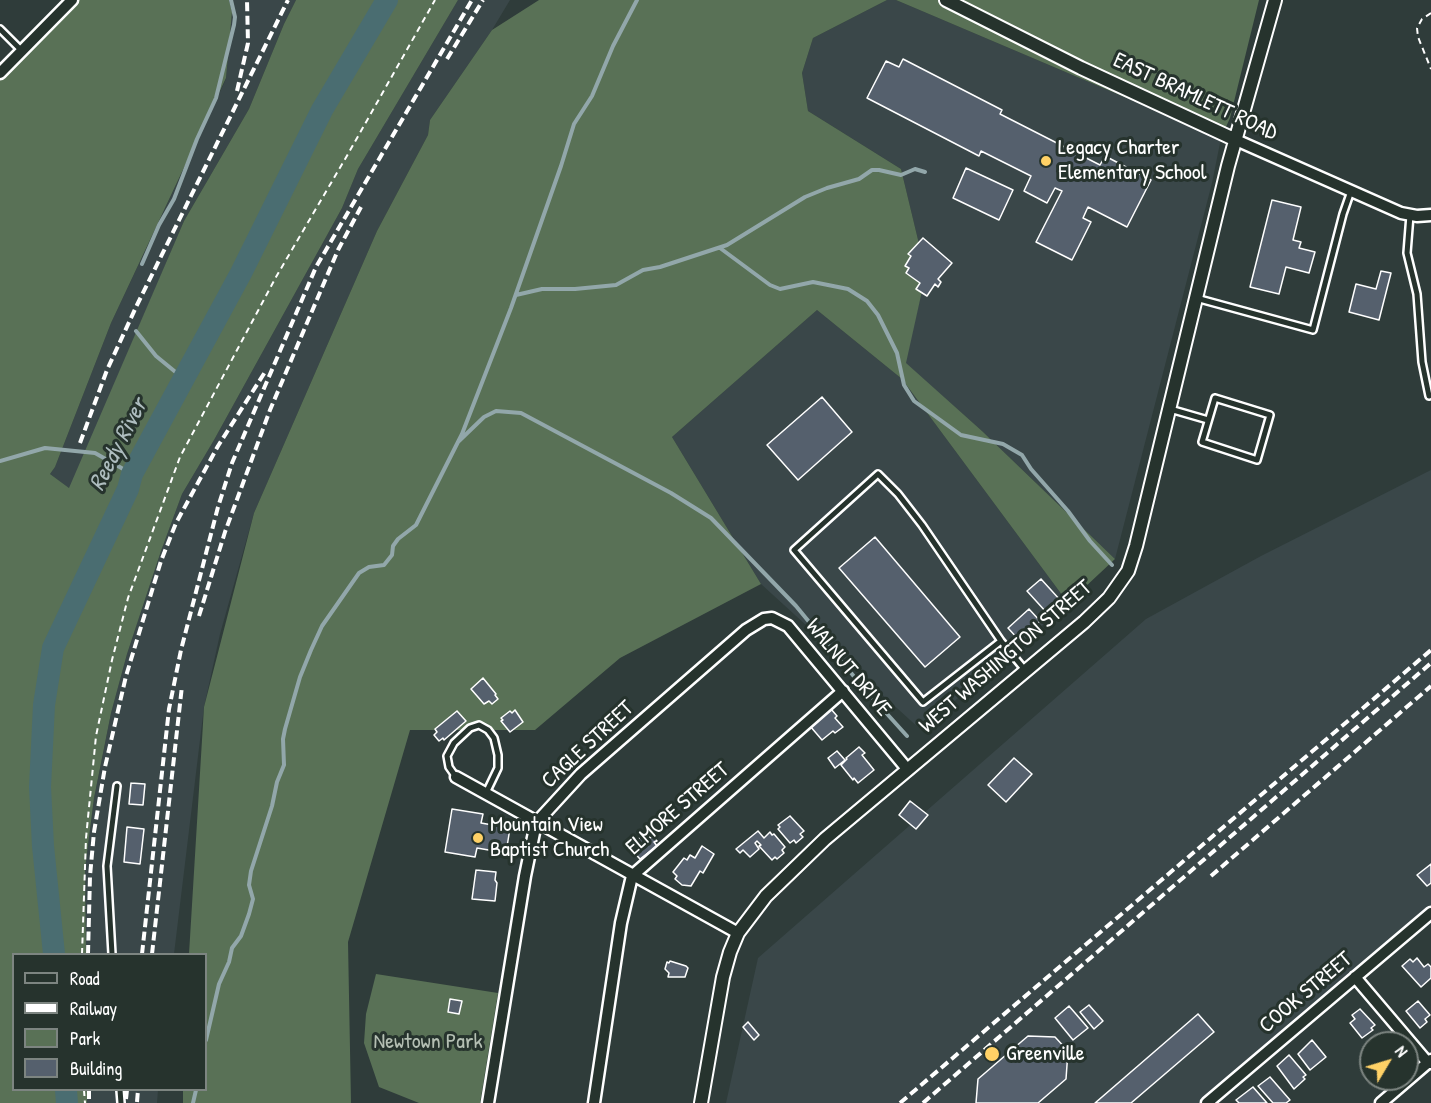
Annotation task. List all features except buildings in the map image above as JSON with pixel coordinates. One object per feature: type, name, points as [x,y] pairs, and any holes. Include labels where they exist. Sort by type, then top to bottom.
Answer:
[{"type":"street","points":[[0,73],[72,0]]},
{"type":"street","name":"EAST BRAMLETT ROAD","points":[[946,0],[1081,68],[1351,191],[1410,215],[1431,215]]},
{"type":"street","name":"WEST WASHINGTON STREET","points":[[701,1103],[723,977],[730,952],[738,933],[766,896],[789,872],[1084,622],[1109,597],[1128,571],[1236,140],[1275,0]]},
{"type":"street","name":"CAGLE STREET","points":[[489,1103],[525,876],[536,823],[581,774],[746,630],[764,619],[772,618],[780,621]]},
{"type":"street","name":"WALNUT DRIVE","points":[[780,621],[788,626],[908,770]]},
{"type":"street","name":"ELMORE STREET","points":[[594,1103],[621,923],[632,876],[843,691]]},
{"type":"street","points":[[456,777],[738,933]]},
{"type":"street","name":"COOK STREET","points":[[1207,1103],[1431,913]]},
{"type":"street","points":[[1355,977],[1430,1062],[1381,1103]]},
{"type":"lane","points":[[0,29],[21,50]]},
{"type":"lane","points":[[1196,298],[1312,330],[1351,191]]},
{"type":"lane","points":[[1410,215],[1407,252],[1417,294],[1422,362],[1429,396]]},
{"type":"lane","points":[[1215,398],[1270,415],[1257,460],[1202,442],[1208,420],[1215,398]]},
{"type":"lane","points":[[1169,409],[1208,420]]},
{"type":"lane","points":[[1000,641],[923,702],[794,550],[878,474],[898,494],[922,525],[1000,641],[1026,671]]},
{"type":"lane","points":[[456,777],[449,767],[447,756],[454,743],[470,728],[479,725],[488,730],[494,738],[498,755],[498,768],[486,794]]},
{"type":"lane","points":[[112,953],[107,866],[117,786]]},
{"type":"path","points":[[82,953],[86,838],[96,736],[128,598],[180,457],[276,277],[435,0]]},
{"type":"path","points":[[1431,13],[1422,20],[1417,28],[1418,37],[1431,69]]},
{"type":"shaded area","points":[[229,0],[296,0],[249,109],[184,221],[70,489],[50,474],[55,467],[111,323],[226,79],[232,12]]},
{"type":"shaded area","points":[[458,0],[510,0],[430,120],[428,135],[377,231],[254,513],[220,634],[204,707],[174,953],[86,953],[85,869],[94,798],[111,713],[127,654],[161,551],[182,494],[342,208],[358,169]]},
{"type":"shaded area","points":[[887,0],[896,0],[1221,138],[1212,183],[1115,559],[982,431],[905,363],[926,273],[901,169],[808,111],[802,73],[813,38]]},
{"type":"shaded area","points":[[817,310],[902,379],[1068,603],[921,730],[761,584],[672,437]]},
{"type":"shaded area","points":[[1431,470],[1431,906],[1204,1103],[726,1103],[758,958],[1146,619],[1261,556]]},
{"type":"shaded area","points":[[87,1091],[158,1091],[157,1103],[87,1103]]},
{"type":"green space","points":[[68,0],[229,0],[232,12],[226,78],[111,323],[55,467],[50,474],[69,488],[184,221],[249,109],[296,0],[458,0],[358,169],[342,208],[182,494],[127,654],[111,713],[94,798],[85,869],[86,953],[12,953],[12,1091],[87,1091],[87,1103],[0,1103],[0,74]]},
{"type":"green space","points":[[539,0],[887,0],[813,38],[802,73],[808,111],[901,169],[926,273],[906,363],[982,431],[1115,559],[1068,603],[902,379],[817,310],[672,437],[761,584],[620,658],[535,730],[410,730],[348,942],[351,1103],[183,1103],[183,1091],[207,1091],[207,953],[189,953],[204,707],[254,513],[377,231],[428,135],[430,120],[492,30]]},
{"type":"green space","points":[[896,0],[1259,0],[1230,118],[1221,138]]},
{"type":"green space","name":"Newtown Park","points":[[376,974],[498,993],[480,1103],[419,1103],[379,1087],[364,1043],[366,1014]]},
{"type":"waterway","points":[[142,264],[159,225],[174,199],[197,139],[216,98],[234,25],[235,17],[231,0]]},
{"type":"waterway","name":"Reedy River","points":[[54,953],[43,846],[40,787],[44,705],[53,648],[128,489],[132,474],[241,273],[322,110],[387,0]]},
{"type":"waterway","points":[[207,1036],[219,984],[229,962],[232,948],[241,936],[249,914],[253,899],[249,885],[251,871],[284,765],[285,729],[300,677],[311,650],[322,626],[359,573],[369,567],[384,565],[392,555],[393,546],[398,539],[416,525],[462,434],[511,308],[574,124],[592,96],[613,46],[637,0]]},
{"type":"waterway","points":[[516,295],[542,289],[616,285],[643,270],[660,267],[727,245],[805,197],[859,179],[872,170],[901,175],[915,169],[925,172]]},
{"type":"waterway","points":[[720,248],[770,285],[780,289],[813,282],[848,289],[867,301],[878,315],[897,353],[904,385],[914,401],[961,435],[1003,444],[1022,455],[1031,469],[1112,565]]},
{"type":"waterway","points":[[136,331],[156,356],[184,379]]},
{"type":"waterway","points":[[459,441],[484,417],[496,411],[521,413],[671,493],[711,518],[796,606],[861,685],[907,736]]},
{"type":"waterway","points":[[0,461],[45,448],[95,453],[132,474]]},
{"type":"waterway","name":"Reedy River","points":[[66,1091],[67,1103]]},
{"type":"waterway","points":[[193,1103],[196,1091]]},
{"type":"railway","points":[[237,91],[248,43],[247,0]]},
{"type":"railway","points":[[80,443],[107,370],[137,305],[288,0]]},
{"type":"railway","points":[[142,953],[169,709],[181,650],[218,507],[232,463],[316,267],[472,0]]},
{"type":"railway","points":[[447,59],[483,0]]},
{"type":"railway","points":[[199,616],[225,532],[270,410],[338,250],[361,207]]},
{"type":"railway","points":[[88,953],[90,876],[94,832],[105,767],[126,676],[161,561],[176,523],[218,446],[265,372]]},
{"type":"railway","points":[[900,1103],[1431,650]]},
{"type":"railway","points":[[923,1103],[1431,663]]},
{"type":"railway","points":[[152,953],[182,686]]},
{"type":"railway","points":[[1211,876],[1431,686]]},
{"type":"railway","points":[[89,1091],[89,1103]]},
{"type":"railway","points":[[126,1099],[127,1091]]},
{"type":"railway","points":[[137,1102],[138,1091]]},
{"type":"place","name":"Legacy Charter Elementary School","points":[[1046,161]]},
{"type":"place","name":"Mountain View Baptist Church","points":[[478,838]]},
{"type":"place","name":"Greenville","points":[[992,1054]]}]
